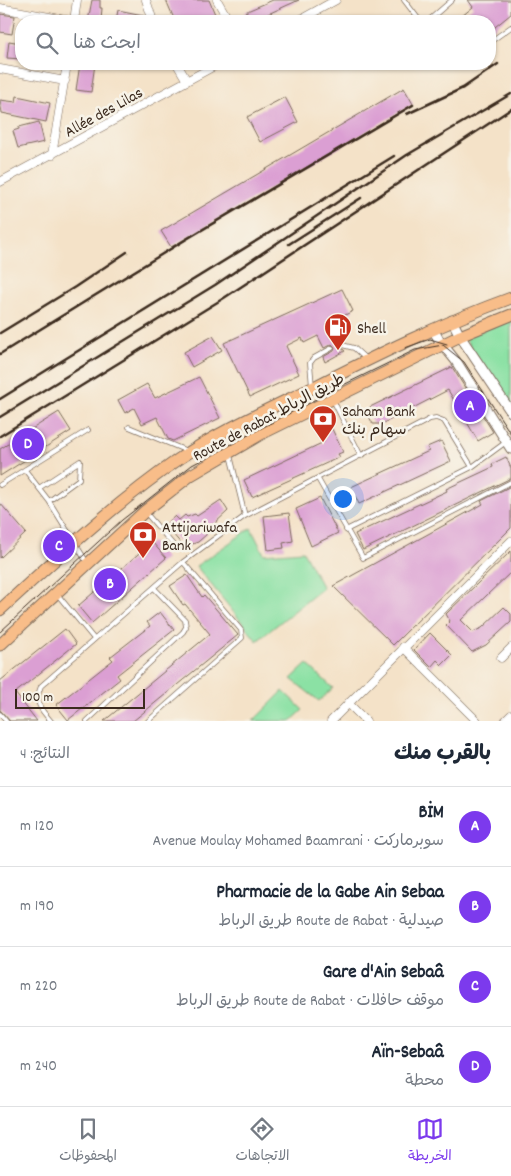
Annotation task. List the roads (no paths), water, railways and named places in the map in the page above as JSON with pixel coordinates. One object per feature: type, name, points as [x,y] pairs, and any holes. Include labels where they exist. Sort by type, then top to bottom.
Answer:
[{"type":"main road","name":"Route de Rabat طريق الرباط","points":[[0,610],[103,516],[191,452],[252,417],[433,329],[511,298]]},
{"type":"main road","name":"Route de Rabat طريق الرباط","points":[[0,645],[144,511],[191,475],[333,399],[460,336],[511,315]]},
{"type":"street","points":[[73,15],[77,0]]},
{"type":"street","points":[[146,0],[151,15]]},
{"type":"street","points":[[217,0],[225,15]]},
{"type":"street","points":[[309,15],[336,0]]},
{"type":"street","points":[[0,8],[39,15]]},
{"type":"street","points":[[0,69],[65,81]]},
{"type":"street","points":[[52,155],[66,70]]},
{"type":"street","points":[[181,70],[187,81]]},
{"type":"street","name":"Allée des Lilas","points":[[0,182],[207,70]]},
{"type":"street","points":[[452,320],[460,336],[511,412]]},
{"type":"street","points":[[433,329],[456,361],[508,446]]},
{"type":"street","points":[[331,721],[511,541]]},
{"type":"street","points":[[403,647],[477,721]]},
{"type":"street","points":[[500,658],[511,648]]},
{"type":"street","points":[[348,703],[366,721]]},
{"type":"street","points":[[505,721],[511,715]]},
{"type":"lane","points":[[404,0],[415,15]]},
{"type":"lane","points":[[435,15],[452,0]]},
{"type":"lane","points":[[496,38],[511,27]]},
{"type":"lane","points":[[342,345],[354,348],[367,361]]},
{"type":"lane","points":[[312,388],[310,363],[314,358],[332,348]]},
{"type":"lane","points":[[333,399],[361,456]]},
{"type":"lane","points":[[51,721],[39,707],[37,700],[41,686],[182,562],[244,516],[436,418],[444,422],[472,467]]},
{"type":"lane","points":[[128,427],[191,452]]},
{"type":"lane","points":[[0,485],[88,430]]},
{"type":"lane","points":[[346,530],[472,467],[508,446]]},
{"type":"lane","points":[[229,453],[244,516]]},
{"type":"lane","points":[[39,488],[80,461],[79,478],[49,501]]},
{"type":"lane","points":[[25,470],[49,501],[88,564]]},
{"type":"lane","points":[[318,479],[360,556],[366,557],[511,482]]},
{"type":"lane","points":[[144,511],[175,547]]},
{"type":"lane","points":[[148,721],[242,638],[241,630],[182,562]]},
{"type":"lane","points":[[87,721],[183,632],[186,627],[185,620],[154,588]]},
{"type":"lane","points":[[57,594],[94,639]]},
{"type":"lane","points":[[0,714],[6,721]]},
{"type":"tram line","points":[[405,348],[430,339],[447,344]]},
{"type":"tram line","points":[[0,632],[122,520],[192,465],[331,391],[415,350],[443,345],[464,362],[511,434]]},
{"type":"railway","points":[[407,114],[463,88],[489,70]]},
{"type":"railway","points":[[0,417],[215,285],[407,155],[511,94]]},
{"type":"railway","points":[[0,354],[185,240],[413,105]]},
{"type":"railway","points":[[0,436],[224,298],[511,109]]},
{"type":"railway","points":[[0,399],[394,156]]},
{"type":"railway","points":[[289,244],[361,198]]},
{"type":"railway","points":[[0,333],[75,287],[127,252]]},
{"type":"place","name":"Shell","points":[[338,351]]},
{"type":"place","name":"BİM","points":[[470,406]]},
{"type":"place","name":"Saham Bank سهام بنك","points":[[323,443]]},
{"type":"place","name":"Aïn-Sebaâ","points":[[28,444]]},
{"type":"place","name":"Gare d'Ain Sebaâ","points":[[59,546]]},
{"type":"place","name":"Attijariwafa Bank","points":[[143,559]]},
{"type":"place","name":"Pharmacie de la Gabe Ain Sebaa","points":[[110,584]]}]
